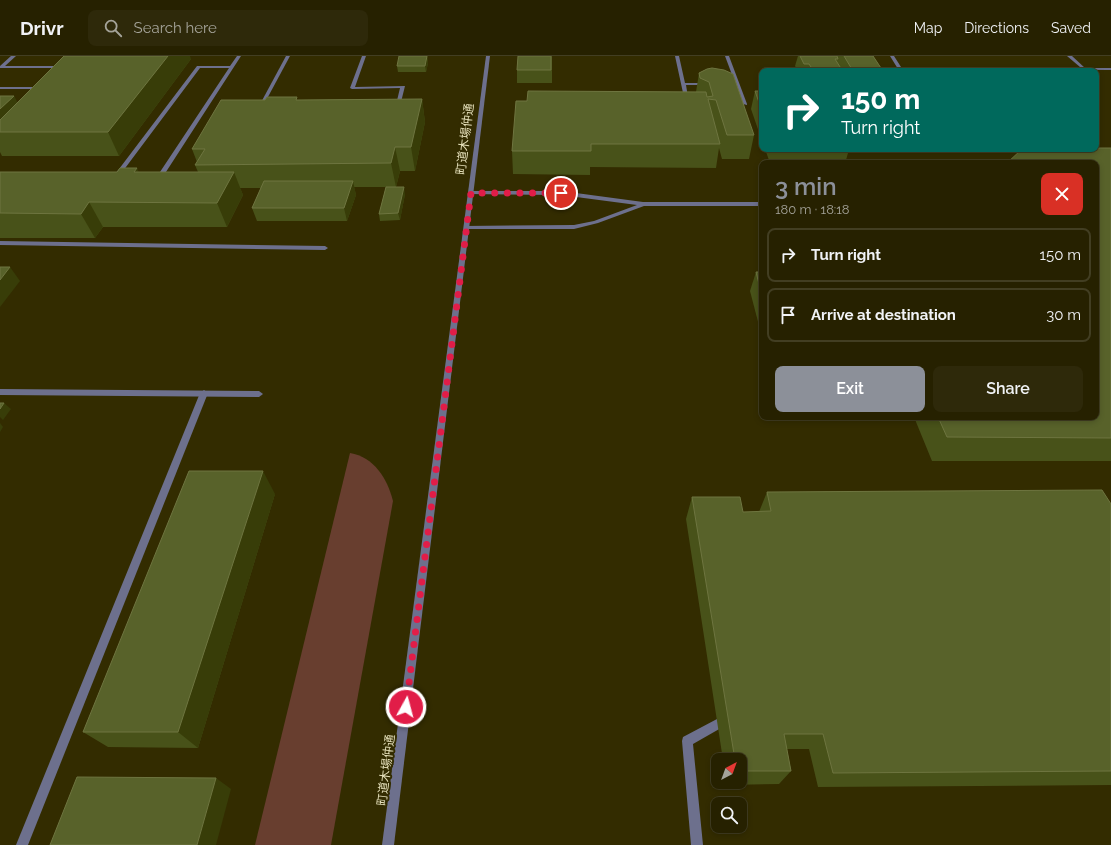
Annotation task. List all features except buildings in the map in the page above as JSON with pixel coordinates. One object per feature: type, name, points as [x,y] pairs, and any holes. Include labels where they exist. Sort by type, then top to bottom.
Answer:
[{"type":"street","points":[[1,67],[14,56]]},
{"type":"street","points":[[147,174],[162,174],[240,56]]},
{"type":"street","points":[[267,111],[259,111],[288,56]]},
{"type":"street","points":[[364,56],[352,88],[402,87],[396,110],[389,110]]},
{"type":"street","name":"町道木場仲通","points":[[388,845],[488,56]]},
{"type":"street","points":[[677,56],[688,105],[680,105]]},
{"type":"street","points":[[727,56],[745,104]]},
{"type":"street","points":[[892,56],[900,68]]},
{"type":"street","points":[[1069,56],[1083,68]]},
{"type":"street","points":[[1,67],[59,67],[54,72]]},
{"type":"street","points":[[118,174],[199,67],[232,67]]},
{"type":"street","points":[[1099,69],[1111,69]]},
{"type":"street","points":[[33,93],[44,82]]},
{"type":"street","points":[[683,84],[714,84]]},
{"type":"street","points":[[730,84],[738,84]]},
{"type":"street","points":[[0,88],[38,88]]},
{"type":"street","points":[[110,174],[125,174]]},
{"type":"street","points":[[471,193],[561,193],[643,204],[759,204]]},
{"type":"street","points":[[466,227],[574,227],[596,222],[643,204]]},
{"type":"street","points":[[0,243],[325,248]]},
{"type":"street","points":[[0,392],[259,394]]},
{"type":"street","points":[[22,845],[204,394]]},
{"type":"street","points":[[697,845],[687,741],[717,724]]},
{"type":"shaded area","points":[[350,453],[358,455],[373,464],[387,484],[393,501],[331,845],[255,845]]},
{"type":"route","points":[[406,707],[471,193],[561,193]]}]
